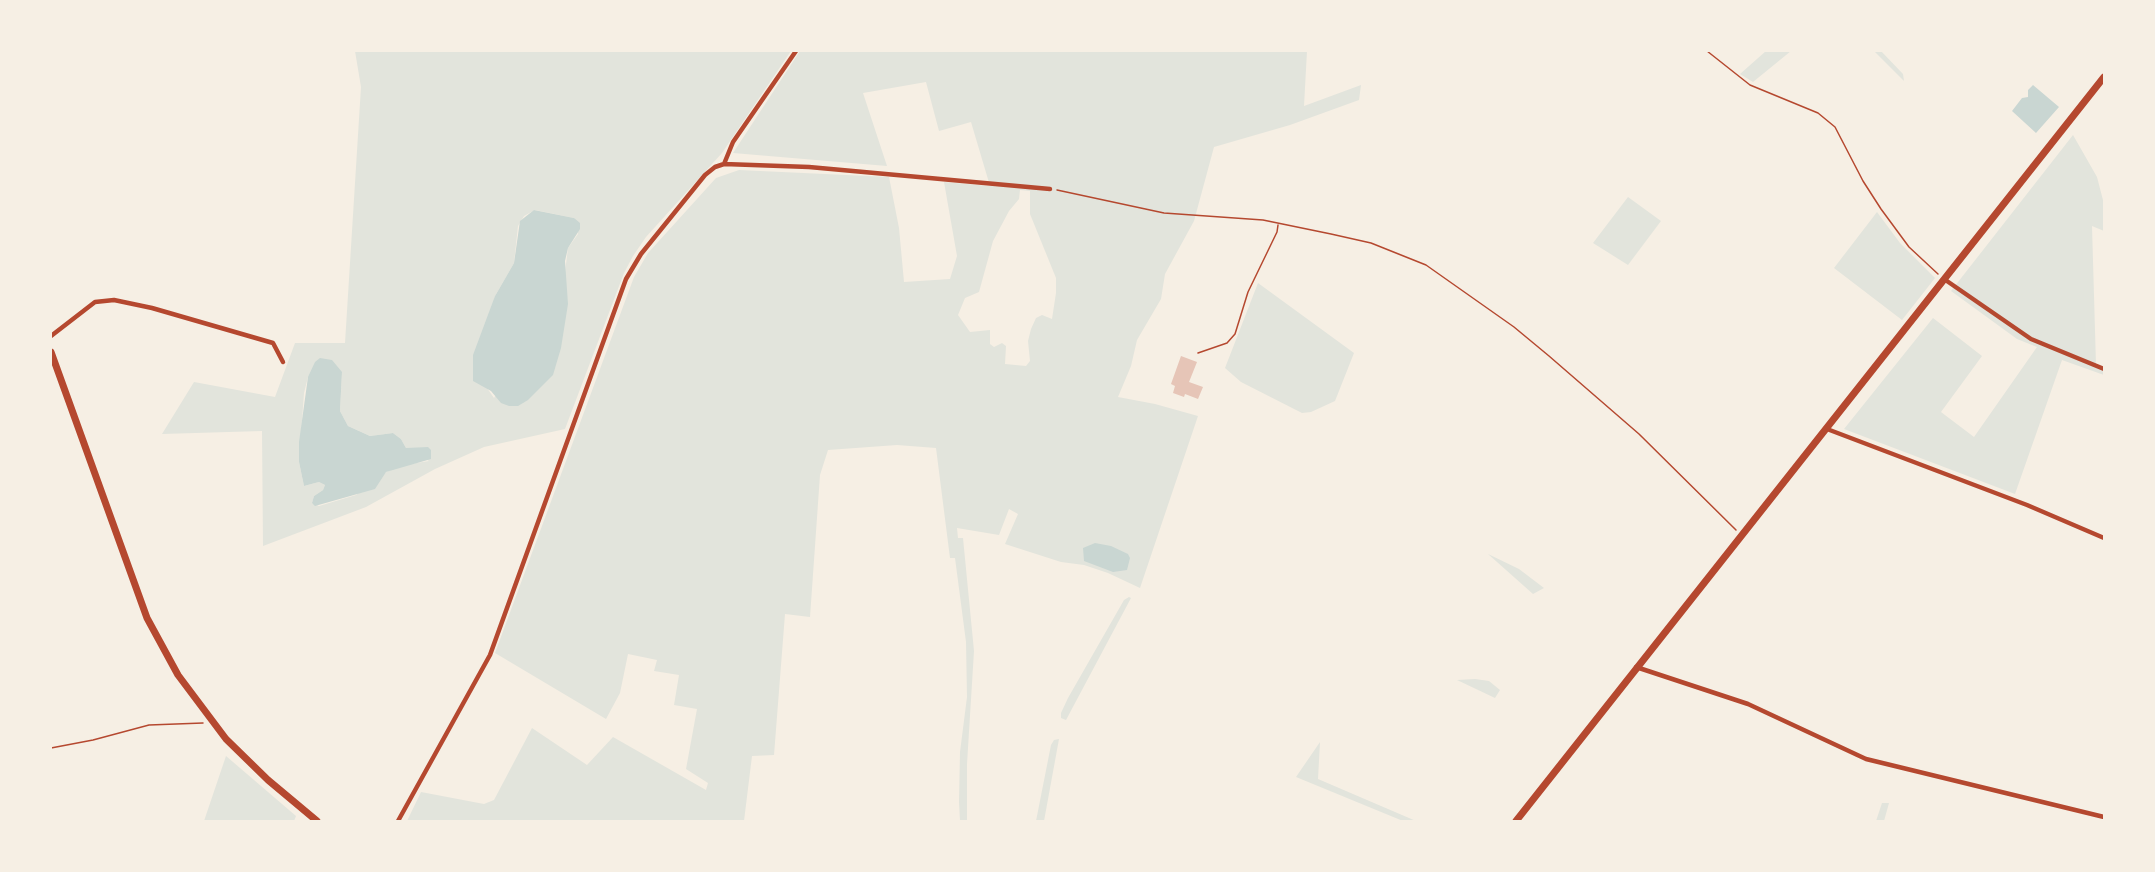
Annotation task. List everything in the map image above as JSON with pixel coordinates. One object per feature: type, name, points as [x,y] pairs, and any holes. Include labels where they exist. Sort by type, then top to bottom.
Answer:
[{"type":"main road","points":[[1516,821],[2104,77]]},
{"type":"main road","points":[[51,352],[147,618],[178,675],[210,719],[246,759],[317,821]]},
{"type":"street","points":[[724,164],[733,142],[796,51]]},
{"type":"street","points":[[398,821],[490,656],[626,279],[641,254],[705,175],[715,167],[724,164],[819,167],[1050,189]]},
{"type":"street","points":[[1944,279],[2031,339],[2104,369]]},
{"type":"street","points":[[51,336],[95,302],[114,300],[152,308],[273,344],[283,362]]},
{"type":"street","points":[[1827,429],[2027,505],[2104,538]]},
{"type":"street","points":[[1636,668],[1748,704],[1866,759],[2104,817]]},
{"type":"path","points":[[1707,51],[1750,86],[1818,113],[1835,127],[1863,181],[1881,209],[1910,248],[1944,279]]},
{"type":"path","points":[[1050,189],[1164,213],[1278,224],[1371,243],[1408,256],[1440,273],[1549,356],[1647,441],[1742,536]]},
{"type":"path","points":[[1198,353],[1227,343],[1235,334],[1248,292],[1277,232],[1278,224]]},
{"type":"path","points":[[51,748],[93,741],[149,725],[200,724],[210,719]]},
{"type":"shaded area","points":[[355,51],[791,51],[722,153],[646,237],[633,256],[624,273],[565,429],[484,447],[435,469],[366,507],[263,546],[262,431],[162,434],[194,382],[275,397],[295,343],[345,343],[361,87]],"holes":[[[535,210],[574,218],[578,234],[568,248],[565,272],[494,398],[487,388],[495,296],[514,263],[518,226],[524,216]],[[342,372],[340,411],[348,426],[370,436],[393,433],[401,439],[406,448],[429,461],[403,465],[386,472],[356,495],[319,506],[312,503],[314,496],[323,490],[325,485],[319,482],[304,486],[299,462],[304,393],[308,377]]]},
{"type":"shaded area","points":[[800,51],[1307,51],[1304,106],[1361,85],[1359,100],[1290,125],[1214,147],[1194,221],[1165,274],[1161,299],[1137,340],[1131,366],[1118,397],[1198,416],[1140,588],[1084,565],[1061,562],[1005,544],[1018,514],[1009,509],[999,535],[957,528],[958,538],[963,538],[974,651],[967,764],[967,821],[960,821],[959,802],[960,752],[967,697],[966,642],[955,558],[950,558],[936,448],[897,445],[828,450],[820,475],[810,617],[785,614],[774,755],[752,756],[744,821],[407,821],[421,792],[484,804],[494,800],[532,728],[587,765],[613,737],[706,790],[708,783],[686,769],[697,709],[674,705],[679,675],[654,671],[657,660],[628,654],[620,693],[606,719],[495,653],[634,277],[648,253],[716,178],[739,170],[889,177],[899,228],[904,282],[950,279],[957,256],[944,182],[990,186],[971,122],[939,131],[926,82],[863,93],[887,166],[733,153]],"holes":[[[1020,190],[1030,191],[1030,214],[1056,278],[1056,293],[1052,319],[1042,315],[1036,318],[1031,329],[1028,341],[1030,361],[1026,366],[1005,364],[1006,346],[1002,343],[994,347],[990,344],[990,330],[970,332],[958,315],[965,298],[979,292],[993,241],[1009,211],[1019,199]]]},
{"type":"shaded area","points":[[1766,51],[1791,51],[1753,82],[1740,74]]},
{"type":"shaded area","points":[[1874,51],[1881,51],[1903,74],[1904,81]]},
{"type":"shaded area","points":[[2033,85],[2059,107],[2036,133],[2012,111],[2022,98],[2028,97],[2028,90]]},
{"type":"shaded area","points":[[2073,135],[2097,177],[2104,204],[2104,231],[2092,226],[2096,365],[2104,369],[2104,375],[2062,360],[2015,494],[1844,429],[1933,318],[1982,356],[1941,412],[1974,437],[2037,347],[2017,339],[1951,291]]},
{"type":"shaded area","points":[[1628,197],[1661,221],[1628,265],[1593,243]]},
{"type":"shaded area","points":[[534,210],[574,218],[580,223],[580,229],[568,248],[565,261],[568,304],[561,348],[553,375],[528,400],[518,406],[509,406],[501,403],[491,391],[473,381],[473,355],[495,296],[514,263],[520,221]]},
{"type":"shaded area","points":[[1877,212],[1900,243],[1935,278],[1902,320],[1834,268]]},
{"type":"shaded area","points":[[1258,283],[1354,353],[1335,401],[1311,412],[1302,413],[1241,382],[1225,368]]},
{"type":"shaded area","points":[[320,358],[332,360],[342,372],[340,411],[348,426],[370,436],[393,433],[401,439],[406,448],[428,447],[431,450],[431,459],[386,472],[375,489],[315,506],[312,503],[314,496],[323,490],[325,485],[319,482],[304,486],[299,462],[299,442],[308,377],[315,362]]},
{"type":"shaded area","points":[[1095,543],[1111,546],[1128,554],[1130,558],[1127,570],[1113,572],[1084,561],[1083,548]]},
{"type":"shaded area","points":[[1488,554],[1519,569],[1544,588],[1533,594]]},
{"type":"shaded area","points":[[1131,598],[1066,720],[1061,718],[1068,698],[1124,600]]},
{"type":"shaded area","points":[[1457,680],[1489,681],[1500,690],[1495,698]]},
{"type":"shaded area","points":[[1059,739],[1044,821],[1036,821],[1051,745],[1054,740]]},
{"type":"shaded area","points":[[1320,742],[1318,779],[1416,821],[1403,821],[1296,777]]},
{"type":"shaded area","points":[[226,756],[296,816],[294,821],[204,821]]},
{"type":"shaded area","points":[[1882,803],[1889,803],[1884,821],[1876,821]]},
{"type":"building","points":[[1181,356],[1197,362],[1189,382],[1203,387],[1198,399],[1185,394],[1184,397],[1173,393],[1175,386],[1171,384]]}]
